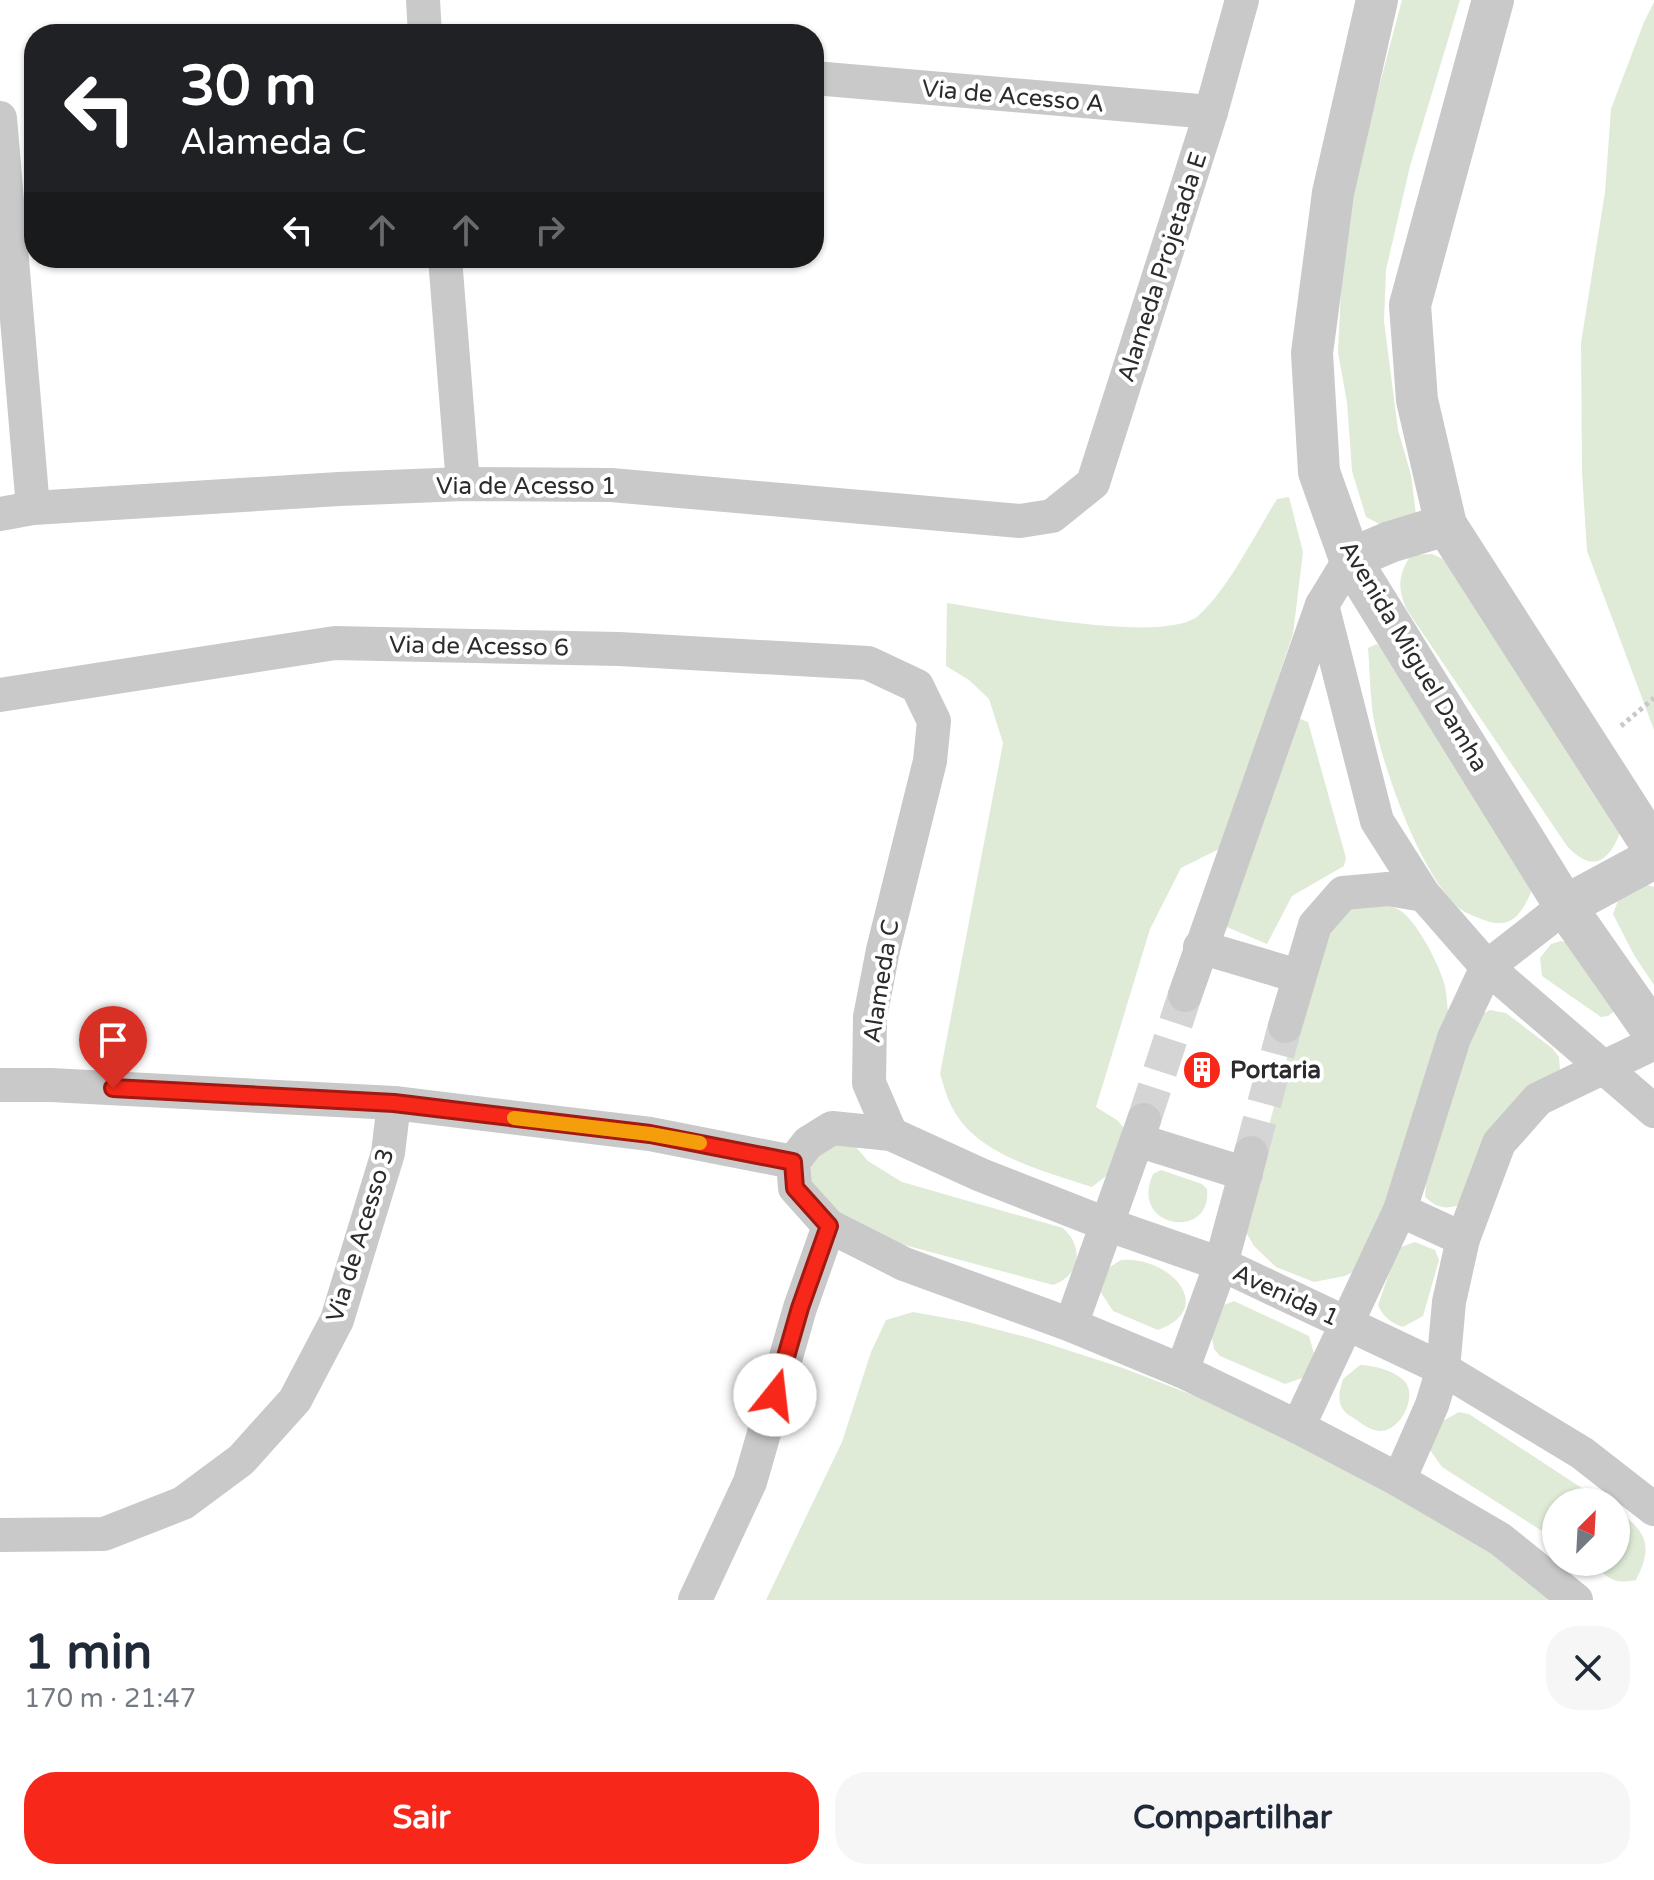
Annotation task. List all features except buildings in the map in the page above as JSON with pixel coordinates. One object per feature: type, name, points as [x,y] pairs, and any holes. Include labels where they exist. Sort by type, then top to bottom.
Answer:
[{"type":"street","points":[[423,0],[424,24]]},
{"type":"street","name":"Alameda Projetada E","points":[[1052,516],[1093,483],[1211,112],[1242,0]]},
{"type":"street","name":"Avenida Miguel Damha","points":[[1377,0],[1333,193],[1312,353],[1319,472],[1350,559],[1565,906],[1654,1033]]},
{"type":"street","points":[[1493,0],[1410,305],[1417,400],[1446,525],[1654,849]]},
{"type":"street","name":"Via de Acesso A","points":[[824,79],[1211,112]]},
{"type":"street","points":[[0,118],[33,508]]},
{"type":"street","points":[[446,268],[463,484]]},
{"type":"street","name":"Via de Acesso 1","points":[[0,514],[33,508],[463,484],[611,485],[1020,521],[1052,516]]},
{"type":"street","points":[[1185,995],[1322,605],[1350,559],[1390,542],[1446,525]]},
{"type":"street","points":[[1322,605],[1377,821],[1424,895],[1487,967],[1654,1111]]},
{"type":"street","name":"Via de Acesso 6","points":[[0,695],[335,643],[619,649],[868,663],[917,686],[934,721]]},
{"type":"street","name":"Alameda C","points":[[891,1134],[869,1083],[870,1017],[883,950],[930,761],[934,721]]},
{"type":"street","points":[[1298,1427],[1400,1210],[1454,1038],[1487,967],[1565,906],[1654,858]]},
{"type":"street","points":[[1285,1026],[1315,925],[1343,893],[1388,889],[1424,895]]},
{"type":"street","points":[[1200,947],[1298,976]]},
{"type":"street","points":[[1399,1480],[1432,1405],[1443,1369],[1449,1302],[1463,1239],[1499,1143],[1538,1099],[1654,1043]]},
{"type":"street","points":[[0,1085],[394,1103],[650,1134],[793,1162]]},
{"type":"street","name":"Via de Acesso 3","points":[[0,1535],[104,1534],[183,1503],[241,1460],[295,1400],[337,1320],[388,1153],[394,1103]]},
{"type":"street","points":[[891,1134],[832,1128],[808,1143],[793,1162],[795,1188],[829,1226],[904,1264],[1071,1325],[1182,1371],[1298,1427],[1399,1480],[1500,1539],[1576,1600]]},
{"type":"street","points":[[1071,1325],[1141,1130],[1249,1164],[1221,1264],[1182,1371]]},
{"type":"street","name":"Avenida 1","points":[[891,1134],[981,1175],[1106,1224],[1221,1264],[1443,1369],[1582,1453],[1654,1509]]},
{"type":"street","points":[[1400,1210],[1463,1239]]},
{"type":"street","points":[[695,1600],[750,1482],[800,1308],[829,1226]]},
{"type":"green space","points":[[1402,0],[1460,0],[1410,166],[1386,270],[1384,321],[1398,430],[1411,475],[1416,515],[1383,526],[1366,517],[1352,471],[1347,402],[1338,353],[1343,245],[1368,128]]},
{"type":"green space","points":[[1654,2],[1654,730],[1587,551],[1582,472],[1581,343],[1605,192],[1611,109]]},
{"type":"green space","points":[[1289,497],[1303,552],[1293,634],[1221,848],[1181,868],[1150,929],[1096,1107],[1117,1120],[1131,1136],[1115,1169],[1092,1187],[1034,1168],[996,1150],[964,1125],[947,1097],[940,1074],[1003,743],[989,699],[969,680],[946,666],[947,603],[1117,627],[1181,624],[1199,615],[1210,604],[1231,576],[1277,499]]},
{"type":"green space","points":[[1432,554],[1443,559],[1620,833],[1610,851],[1598,861],[1584,860],[1567,846],[1407,610],[1400,589],[1403,569],[1411,555]]},
{"type":"green space","points":[[1377,644],[1389,655],[1534,886],[1520,912],[1509,921],[1492,922],[1459,908],[1445,893],[1418,848],[1395,793],[1374,721],[1368,648]]},
{"type":"green space","points":[[1296,717],[1308,722],[1346,858],[1344,866],[1292,896],[1267,944],[1222,925]]},
{"type":"green space","points":[[1644,884],[1654,887],[1654,985],[1613,914],[1619,898]]},
{"type":"green space","points":[[1371,903],[1401,911],[1421,935],[1442,978],[1449,1018],[1372,1262],[1345,1276],[1314,1282],[1276,1267],[1254,1246],[1239,1220],[1243,1190],[1267,1133],[1313,959],[1339,911]]},
{"type":"green space","points":[[1561,941],[1569,943],[1615,1011],[1608,1016],[1601,1017],[1542,976],[1540,958],[1551,944]]},
{"type":"green space","points":[[1490,1010],[1506,1013],[1552,1048],[1559,1057],[1560,1069],[1554,1082],[1466,1202],[1440,1206],[1425,1197],[1426,1182],[1476,1017]]},
{"type":"green space","points":[[818,1141],[855,1146],[868,1161],[902,1182],[1063,1228],[1074,1244],[1074,1268],[1053,1285],[875,1237],[822,1211],[801,1159]]},
{"type":"green space","points":[[1161,1170],[1202,1184],[1207,1189],[1205,1206],[1198,1216],[1186,1222],[1173,1222],[1161,1217],[1152,1207],[1148,1193],[1153,1174]]},
{"type":"green space","points":[[1415,1242],[1435,1250],[1439,1260],[1423,1316],[1403,1327],[1388,1319],[1378,1305],[1398,1248]]},
{"type":"green space","points":[[1121,1260],[1155,1266],[1180,1284],[1185,1296],[1184,1309],[1176,1320],[1158,1330],[1113,1311],[1100,1291],[1105,1270]]},
{"type":"green space","points":[[1234,1301],[1309,1336],[1315,1357],[1305,1377],[1285,1384],[1220,1356],[1214,1349],[1210,1327],[1224,1305]]},
{"type":"green space","points":[[913,1312],[1030,1338],[1123,1368],[1216,1404],[1437,1514],[1559,1600],[766,1600],[842,1442],[871,1352],[886,1320]]},
{"type":"green space","points":[[1360,1365],[1391,1372],[1406,1383],[1409,1390],[1404,1413],[1387,1430],[1369,1428],[1343,1410],[1339,1396],[1343,1379]]},
{"type":"green space","points":[[1459,1412],[1469,1414],[1582,1488],[1542,1488],[1542,1531],[1442,1467],[1430,1450],[1441,1422]]},
{"type":"green space","points":[[1630,1521],[1644,1540],[1645,1558],[1636,1580],[1615,1580],[1606,1576],[1630,1576]]},
{"type":"tunnel","points":[[1144,1120],[1185,995]]},
{"type":"tunnel","points":[[1251,1153],[1285,1026]]},
{"type":"slow traffic","points":[[514,1118],[700,1143]]},
{"type":"place","name":"Portaria","points":[[1202,1070]]},
{"type":"route","points":[[113,1088],[394,1103],[650,1134],[793,1162],[795,1188],[829,1226],[800,1308],[775,1395]]}]
